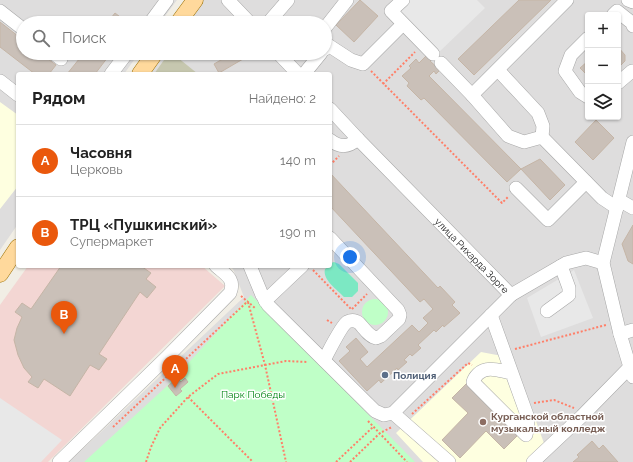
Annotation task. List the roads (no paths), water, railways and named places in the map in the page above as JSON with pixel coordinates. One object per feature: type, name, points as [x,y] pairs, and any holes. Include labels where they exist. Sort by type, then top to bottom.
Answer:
[{"type":"main road","points":[[182,16],[192,1]]},
{"type":"main road","points":[[141,72],[150,60]]},
{"type":"main road","points":[[0,274],[16,250]]},
{"type":"street","points":[[155,16],[167,0]]},
{"type":"street","points":[[228,0],[243,16]]},
{"type":"street","points":[[274,16],[288,0]]},
{"type":"street","points":[[332,19],[348,0]]},
{"type":"street","points":[[403,0],[391,11],[472,95],[508,136],[524,142],[542,137]]},
{"type":"street","points":[[472,95],[567,0]]},
{"type":"street","points":[[628,0],[633,2]]},
{"type":"street","points":[[0,11],[16,24]]},
{"type":"street","points":[[621,14],[632,23],[633,26]]},
{"type":"street","points":[[332,50],[351,60],[364,64],[403,24]]},
{"type":"street","points":[[585,41],[571,54],[565,71],[580,92],[585,95]]},
{"type":"street","points":[[113,72],[122,60]]},
{"type":"street","points":[[285,60],[296,72]]},
{"type":"street","points":[[306,72],[315,60]]},
{"type":"street","points":[[498,70],[538,113],[543,126],[542,137],[586,182],[602,198],[633,208]]},
{"type":"street","points":[[621,80],[632,71],[633,72]]},
{"type":"street","points":[[0,81],[16,93]]},
{"type":"street","name":"улица Рихарда Зорге","points":[[332,110],[358,139],[511,295],[566,263],[586,258],[603,262]]},
{"type":"street","points":[[332,142],[342,146],[350,144],[358,139]]},
{"type":"street","points":[[538,460],[582,416],[632,372],[618,328],[603,262],[633,142]]},
{"type":"street","points":[[516,188],[548,220],[586,182]]},
{"type":"street","points":[[324,360],[348,321],[352,320],[358,322],[371,336],[376,338],[381,336],[399,319],[400,314],[398,310],[332,240]]},
{"type":"street","points":[[546,310],[569,296],[569,288],[561,266]]},
{"type":"street","points":[[59,462],[167,357],[230,293],[232,289],[232,282],[229,277],[218,268]]},
{"type":"street","points":[[265,301],[300,268]]},
{"type":"street","points":[[232,282],[252,271],[265,301],[375,411],[384,415],[398,417],[449,462]]},
{"type":"street","points":[[398,417],[511,295]]},
{"type":"street","points":[[491,315],[504,352],[512,373],[523,404],[528,422],[526,435],[474,383],[474,378],[484,369],[488,368],[512,373]]},
{"type":"street","points":[[618,328],[633,330]]},
{"type":"place","name":"ТРЦ «Пушкинский»","points":[[64,334]]},
{"type":"place","name":"Полиция","points":[[385,375]]},
{"type":"place","name":"Часовня","points":[[175,388]]},
{"type":"place","name":"Курганской областной музыкальный колледж","points":[[483,422]]},
{"type":"park label","name":"Парк Победы","points":[[253,394]]}]
